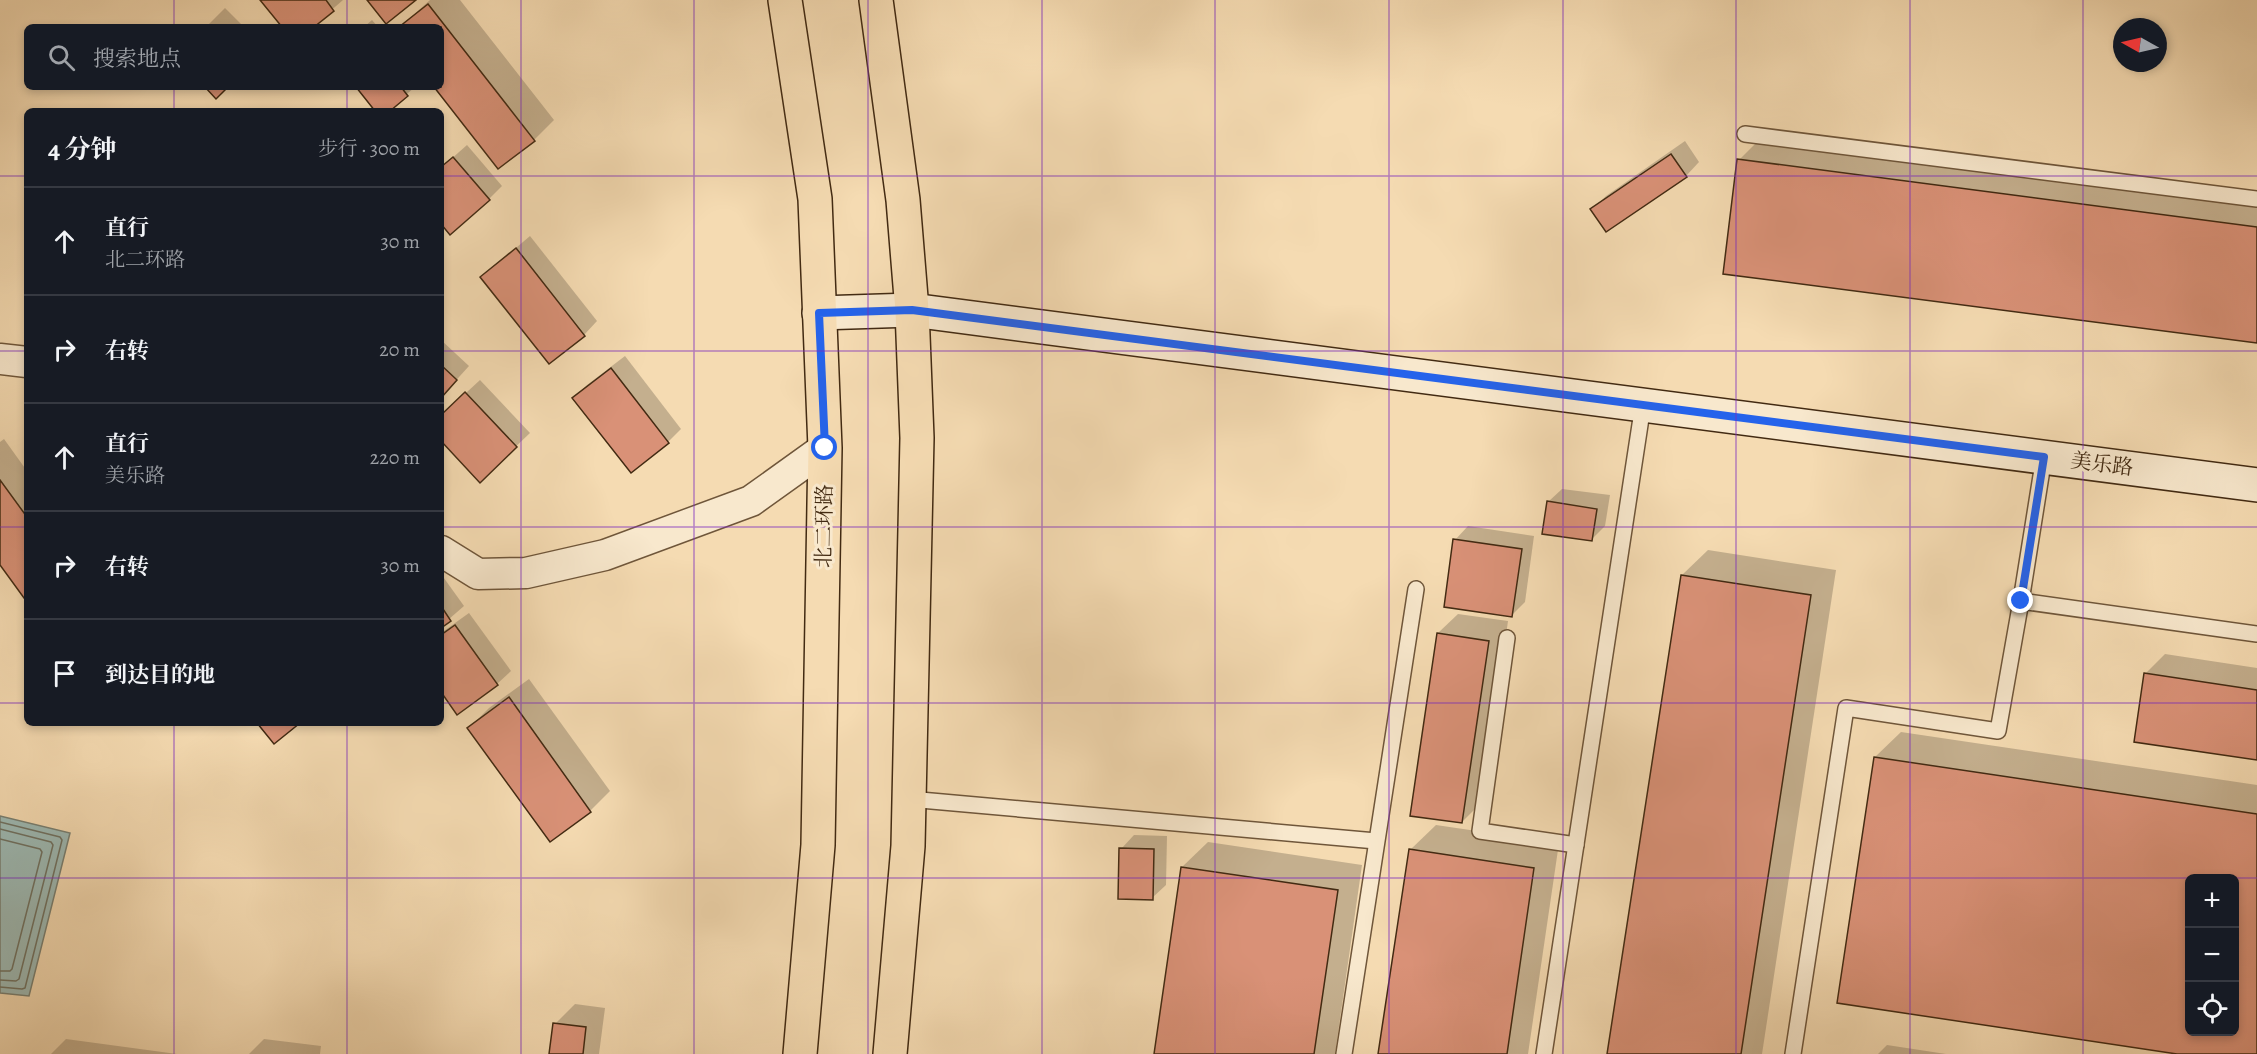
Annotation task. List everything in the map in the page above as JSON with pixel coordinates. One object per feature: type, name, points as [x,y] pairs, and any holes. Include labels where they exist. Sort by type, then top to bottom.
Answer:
[{"type":"main road","name":"北二环路","points":[[785,0],[815,199],[825,448],[818,845],[800,1054]]},
{"type":"main road","points":[[876,0],[903,200],[912,310],[917,438],[908,846],[890,1054]]},
{"type":"street","name":"美乐路","points":[[819,313],[912,310],[2257,485]]},
{"type":"street","points":[[0,359],[24,362]]},
{"type":"street","points":[[444,553],[478,574],[526,573],[605,555],[751,501],[825,448]]},
{"type":"lane","points":[[1744,134],[2257,199]]},
{"type":"lane","points":[[1544,1054],[1643,405]]},
{"type":"lane","points":[[1793,1054],[1846,708],[1998,731],[2044,457]]},
{"type":"lane","points":[[1344,1054],[1416,589]]},
{"type":"lane","points":[[2021,601],[2257,634]]},
{"type":"lane","points":[[1507,638],[1480,831],[1576,845]]},
{"type":"lane","points":[[909,799],[1376,841]]},
{"type":"water","points":[[0,816],[70,833],[29,996],[0,993]]},
{"type":"building","points":[[260,0],[326,0],[334,11],[318,24],[280,24]]},
{"type":"building","points":[[367,0],[416,0],[386,24]]},
{"type":"building","points":[[428,4],[444,24],[403,24]]},
{"type":"building","points":[[444,24],[535,141],[498,169],[436,90],[444,90]]},
{"type":"building","points":[[208,90],[225,90],[216,99]]},
{"type":"building","points":[[358,90],[403,90],[408,96],[394,108],[373,108]]},
{"type":"building","points":[[1671,154],[1687,177],[1606,232],[1590,209]]},
{"type":"building","points":[[453,157],[490,200],[450,235],[444,228],[444,164]]},
{"type":"building","points":[[1737,159],[2257,227],[2257,343],[1723,274]]},
{"type":"building","points":[[516,248],[585,336],[549,364],[480,277]]},
{"type":"building","points":[[444,368],[457,380],[444,395]]},
{"type":"building","points":[[611,368],[669,443],[631,473],[572,398]]},
{"type":"building","points":[[465,392],[517,447],[480,483],[444,444],[444,412]]},
{"type":"building","points":[[0,480],[24,513],[24,598],[0,565]]},
{"type":"building","points":[[1547,501],[1597,509],[1592,541],[1542,534]]},
{"type":"building","points":[[1453,539],[1522,549],[1512,617],[1444,607]]},
{"type":"building","points":[[1681,575],[1811,595],[1741,1054],[1607,1054]]},
{"type":"building","points":[[444,610],[451,621],[444,626]]},
{"type":"building","points":[[455,625],[498,685],[457,715],[444,696],[444,633]]},
{"type":"building","points":[[1437,633],[1489,641],[1462,823],[1410,816]]},
{"type":"building","points":[[2144,673],[2257,690],[2257,760],[2134,742]]},
{"type":"building","points":[[509,697],[591,812],[550,842],[467,728]]},
{"type":"building","points":[[259,726],[296,726],[274,744]]},
{"type":"building","points":[[1874,757],[2257,814],[2257,1054],[2177,1054],[1837,1003]]},
{"type":"building","points":[[1119,848],[1154,849],[1153,900],[1118,899]]},
{"type":"building","points":[[1409,849],[1534,868],[1507,1054],[1378,1054]]},
{"type":"building","points":[[1181,867],[1338,890],[1314,1054],[1154,1054]]},
{"type":"building","points":[[553,1023],[586,1027],[583,1054],[549,1054]]},
{"type":"route","points":[[825,448],[819,313],[912,310],[2044,457],[2021,601]]}]
